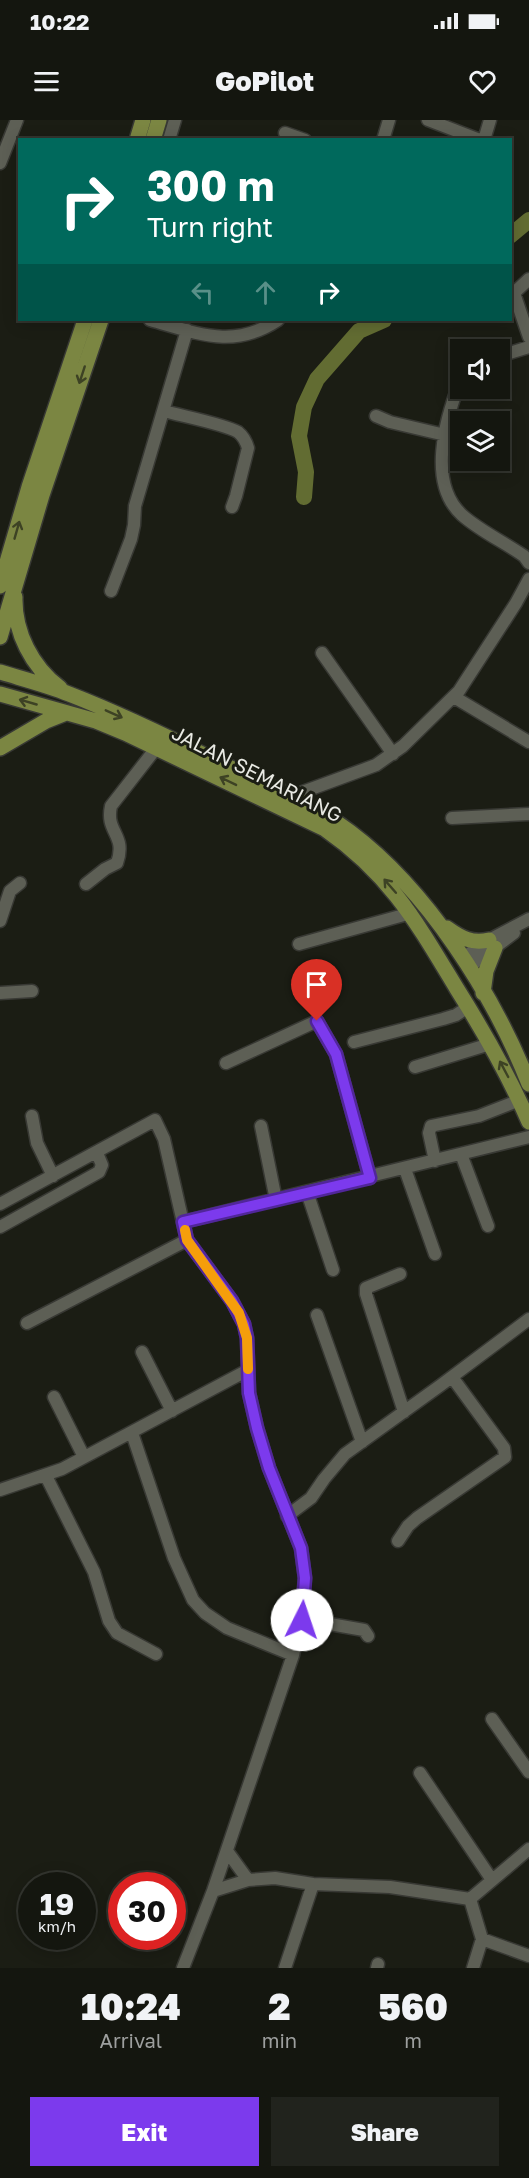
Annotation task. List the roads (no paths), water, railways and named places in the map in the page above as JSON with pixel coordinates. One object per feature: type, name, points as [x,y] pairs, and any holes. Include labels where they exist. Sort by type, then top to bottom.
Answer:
[{"type":"main road","points":[[138,138],[143,120]]},
{"type":"main road","points":[[154,138],[159,120]]},
{"type":"main road","points":[[0,586],[29,487],[85,321]]},
{"type":"main road","points":[[0,637],[16,579],[101,321]]},
{"type":"main road","points":[[16,579],[15,608],[19,632],[42,672],[69,694]]},
{"type":"main road","name":"JALAN SEMARIANG","points":[[0,672],[69,694],[170,739],[313,808],[349,831],[406,884],[439,923],[483,993],[519,1059],[529,1084]]},
{"type":"main road","name":"JALAN SEMARIANG","points":[[0,694],[96,722],[157,747],[325,829],[342,841],[378,873],[411,913],[489,1043],[520,1100],[529,1122]]},
{"type":"main road","points":[[0,748],[46,721],[66,713]]},
{"type":"main road","points":[[439,923],[460,938],[492,944],[483,993]]},
{"type":"main road","points":[[466,963],[459,972],[487,1022],[489,1043]]},
{"type":"street","points":[[0,163],[17,120]]},
{"type":"street","points":[[170,138],[175,120]]},
{"type":"street","points":[[284,136],[290,120]]},
{"type":"street","points":[[384,138],[389,120]]},
{"type":"street","points":[[428,120],[477,138]]},
{"type":"street","points":[[483,138],[490,120]]},
{"type":"street","points":[[529,279],[515,292],[515,296],[529,338]]},
{"type":"street","points":[[154,321],[221,338],[235,338],[276,321]]},
{"type":"street","points":[[111,591],[131,539],[135,525],[135,506],[187,330]]},
{"type":"street","points":[[510,353],[529,347]]},
{"type":"street","points":[[455,399],[445,435],[441,472],[443,484],[454,506],[470,521],[524,556],[529,563]]},
{"type":"street","points":[[164,411],[230,428],[242,435],[248,448],[232,507]]},
{"type":"street","points":[[376,416],[390,422],[445,435]]},
{"type":"street","points":[[289,797],[376,765],[393,754],[454,697],[491,643],[529,579]]},
{"type":"street","points":[[322,653],[393,754]]},
{"type":"street","points":[[454,697],[529,742]]},
{"type":"street","points":[[86,884],[117,863],[121,852],[120,840],[111,827],[109,817],[111,806],[157,747]]},
{"type":"street","points":[[313,808],[313,803],[324,784]]},
{"type":"street","points":[[452,818],[529,813]]},
{"type":"street","points":[[0,921],[10,891],[20,883]]},
{"type":"street","points":[[299,944],[411,913]]},
{"type":"street","points":[[466,963],[529,919]]},
{"type":"street","points":[[0,993],[32,991]]},
{"type":"street","points":[[354,1042],[443,1019],[456,1015],[468,1007]]},
{"type":"street","points":[[226,1063],[317,1021],[336,1054],[370,1178]]},
{"type":"street","points":[[415,1067],[489,1043]]},
{"type":"street","points":[[435,1161],[429,1133],[430,1126],[479,1116],[520,1100]]},
{"type":"street","points":[[32,1116],[38,1143],[53,1176]]},
{"type":"street","points":[[0,1204],[98,1153],[155,1120],[164,1138],[187,1240],[239,1313],[247,1338],[249,1393],[257,1428],[269,1468],[301,1548],[305,1578],[302,1620],[293,1655],[213,1891],[183,1968]]},
{"type":"street","points":[[261,1126],[276,1200]]},
{"type":"street","points":[[183,1222],[370,1178],[529,1137]]},
{"type":"street","points":[[0,1227],[99,1172],[102,1166],[98,1153]]},
{"type":"street","points":[[461,1154],[488,1226]]},
{"type":"street","points":[[405,1169],[435,1254]]},
{"type":"street","points":[[307,1192],[333,1270]]},
{"type":"street","points":[[27,1323],[187,1240]]},
{"type":"street","points":[[400,1274],[371,1285],[366,1288],[366,1294],[404,1412]]},
{"type":"street","points":[[317,1315],[362,1442]]},
{"type":"street","points":[[287,1516],[311,1498],[345,1454],[529,1319]]},
{"type":"street","points":[[142,1352],[172,1411]]},
{"type":"street","points":[[0,1490],[46,1476],[132,1433],[248,1370]]},
{"type":"street","points":[[398,1541],[408,1526],[417,1518],[505,1457],[504,1448],[452,1377]]},
{"type":"street","points":[[54,1397],[84,1457]]},
{"type":"street","points":[[132,1433],[171,1547],[193,1600],[205,1613],[227,1628],[293,1655]]},
{"type":"street","points":[[46,1476],[94,1572],[109,1620],[117,1633],[156,1654]]},
{"type":"street","points":[[302,1620],[364,1630],[368,1636]]},
{"type":"street","points":[[492,1719],[529,1772]]},
{"type":"street","points":[[420,1773],[492,1880]]},
{"type":"street","points":[[213,1891],[248,1880],[275,1878],[313,1884],[390,1887],[470,1899],[529,1849]]},
{"type":"street","points":[[227,1851],[248,1880]]},
{"type":"street","points":[[285,1968],[313,1884]]},
{"type":"street","points":[[470,1899],[482,1939],[472,1968]]},
{"type":"street","points":[[482,1939],[529,1956]]},
{"type":"waterway","points":[[512,234],[529,220]]},
{"type":"waterway","points":[[304,497],[306,472],[299,436],[304,407],[317,379],[359,331],[382,321]]}]
